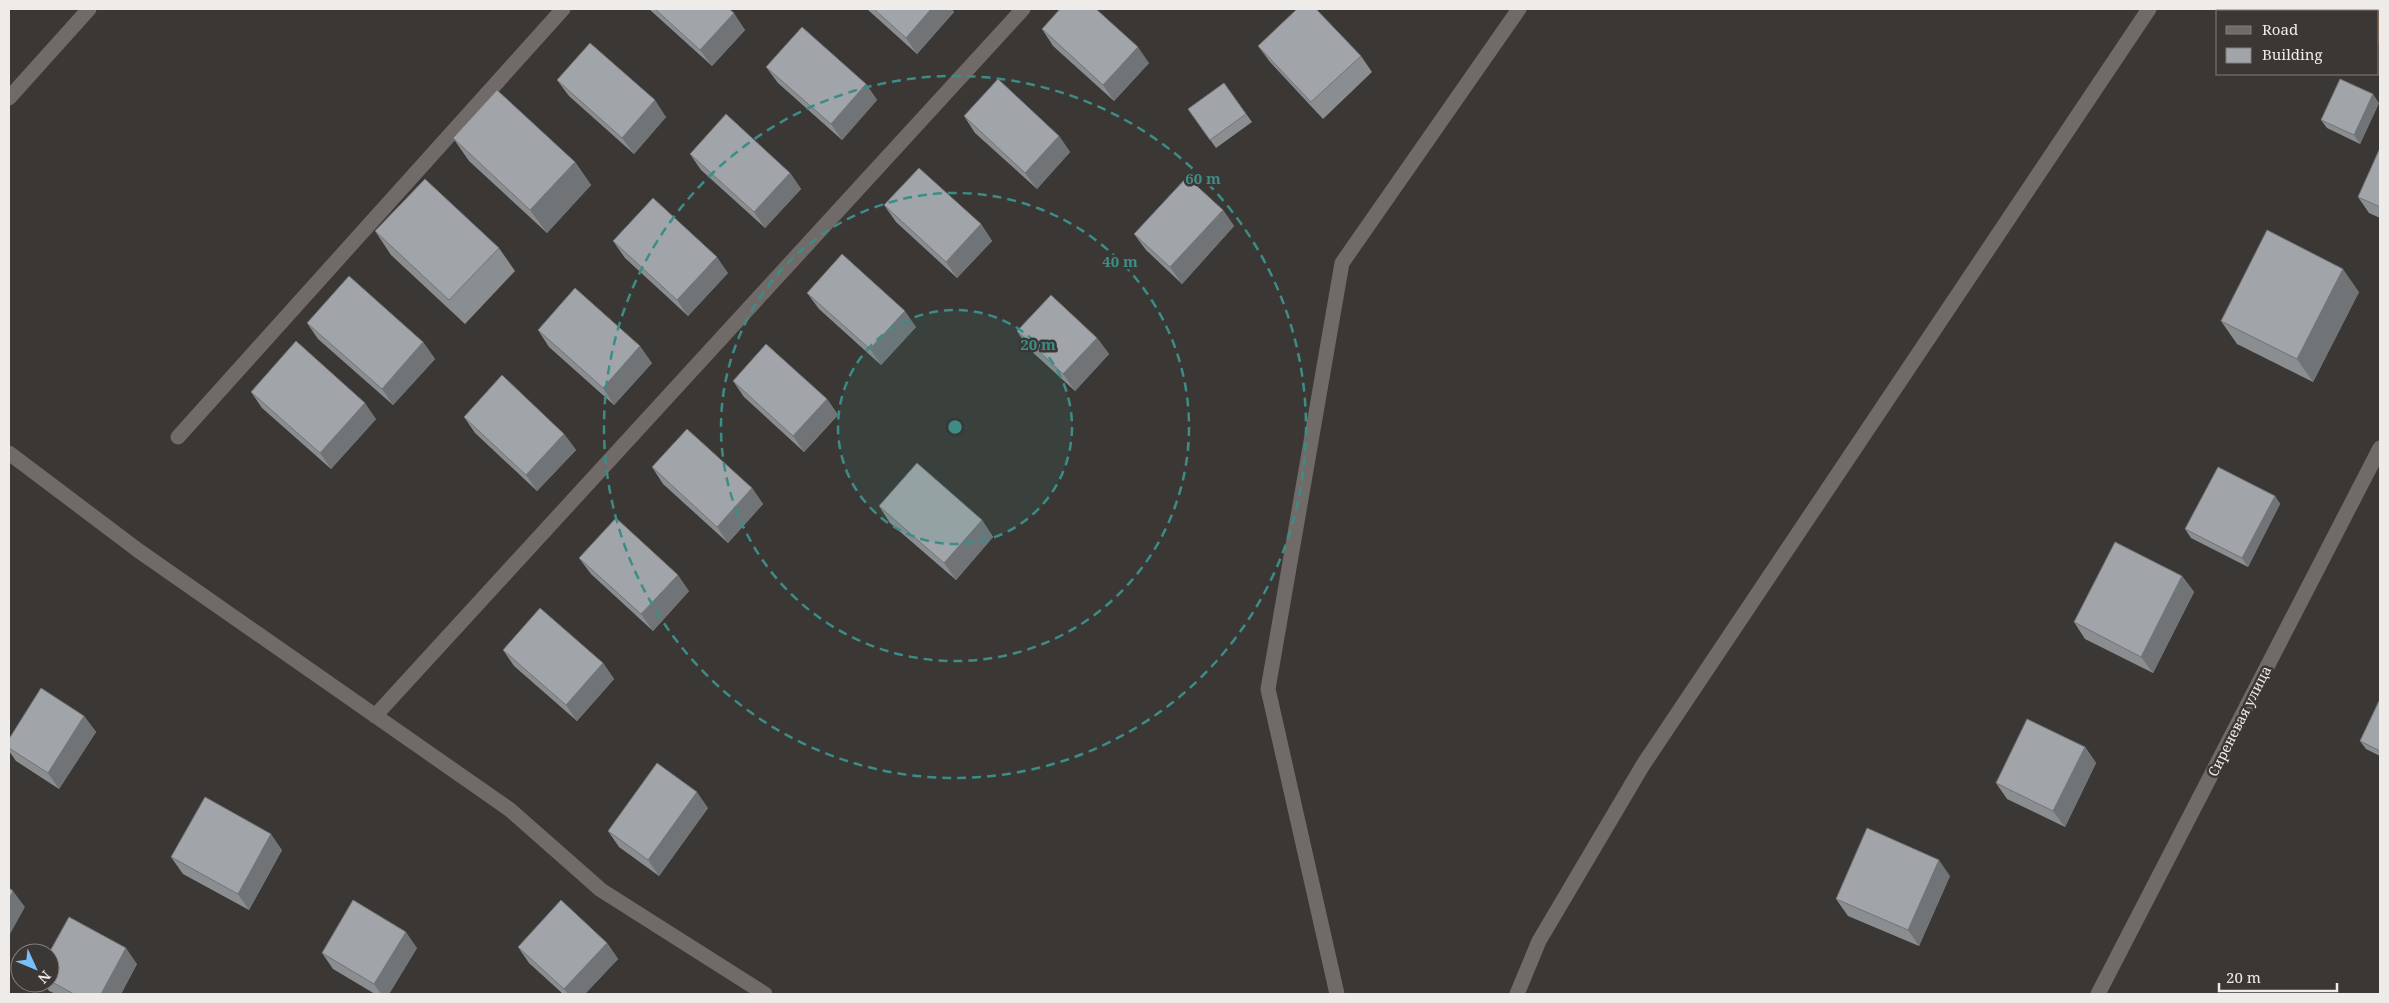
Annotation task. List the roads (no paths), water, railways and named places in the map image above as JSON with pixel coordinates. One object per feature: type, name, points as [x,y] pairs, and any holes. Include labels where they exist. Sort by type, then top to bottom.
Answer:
[{"type":"street","points":[[9,98],[89,9]]},
{"type":"street","points":[[178,437],[563,9]]},
{"type":"street","points":[[375,716],[1023,9]]},
{"type":"street","points":[[1337,994],[1268,689],[1342,263],[1519,9]]},
{"type":"street","points":[[1517,994],[1539,941],[1642,765],[2149,9]]},
{"type":"street","name":"Сиреневая улица","points":[[2098,994],[2380,448]]},
{"type":"street","points":[[9,453],[139,551],[509,809],[601,890],[765,994]]}]
